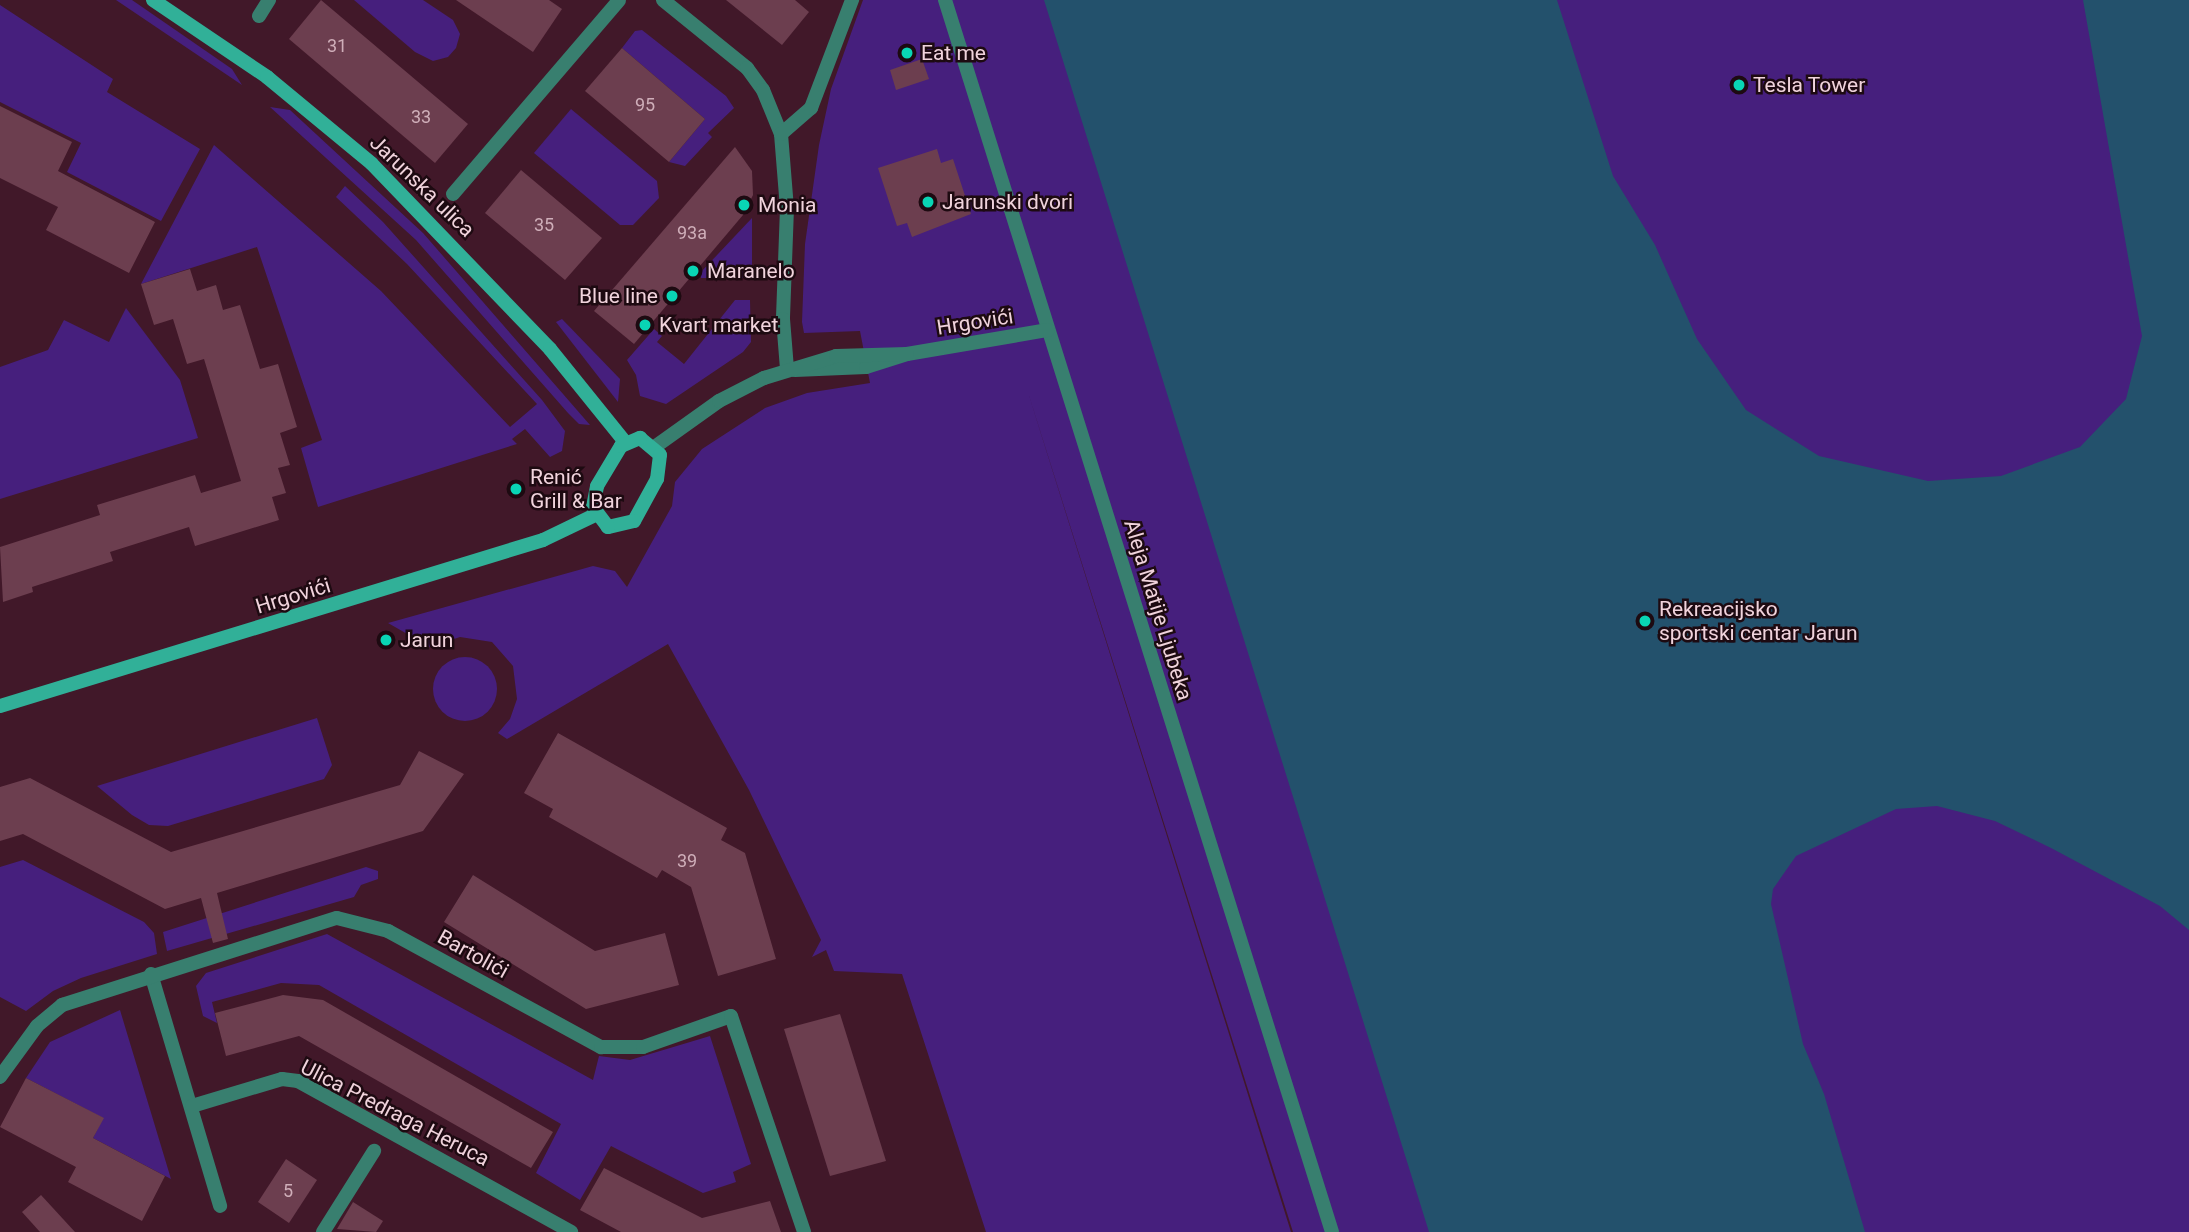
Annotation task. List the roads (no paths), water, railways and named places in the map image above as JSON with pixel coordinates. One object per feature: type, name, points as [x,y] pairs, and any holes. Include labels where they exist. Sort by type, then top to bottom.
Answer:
[{"type":"street","name":"Jarunska ulica","points":[[153,0],[267,78],[372,164],[550,349],[625,442]]},
{"type":"street","points":[[258,16],[269,0]]},
{"type":"street","name":"Jarunska ulica","points":[[453,194],[619,0]]},
{"type":"street","points":[[663,0],[747,68],[763,90],[781,134],[787,208],[783,319],[787,369]]},
{"type":"street","points":[[781,134],[811,108],[852,0]]},
{"type":"street","name":"Aleja Matije Ljubeka","points":[[945,0],[1332,1232]]},
{"type":"street","name":"Hrgovići","points":[[656,446],[741,388],[787,369],[866,367],[908,354],[1048,330]]},
{"type":"street","points":[[640,438],[656,446],[660,454],[657,479],[634,521],[617,528],[608,527],[595,515],[597,486],[625,442],[640,438]]},
{"type":"street","name":"Hrgovići","points":[[0,706],[543,540],[595,515]]},
{"type":"street","name":"Bartolići","points":[[0,1077],[37,1026],[62,1005],[151,974],[337,918],[388,931],[601,1047],[643,1047],[731,1016],[804,1232]]},
{"type":"street","points":[[151,974],[220,1206]]},
{"type":"street","name":"Ulica Predraga Heruca","points":[[192,1106],[282,1079],[298,1081],[571,1232]]},
{"type":"street","points":[[323,1232],[374,1151]]},
{"type":"water","points":[[1044,0],[1557,0],[1613,176],[1655,245],[1697,339],[1746,410],[1819,456],[1928,481],[2001,476],[2080,447],[2126,399],[2142,336],[2083,0],[2189,0],[2189,930],[2160,906],[2051,848],[1995,821],[1937,806],[1896,809],[1796,856],[1773,889],[1771,904],[1803,1044],[1824,1094],[1865,1232],[1429,1232]]},
{"type":"place","name":"Eat me","points":[[907,53]]},
{"type":"place","name":"Tesla Tower","points":[[1739,85]]},
{"type":"place","name":"Jarunski dvori","points":[[928,202]]},
{"type":"place","name":"Monia","points":[[744,205]]},
{"type":"place","name":"Maranelo","points":[[693,271]]},
{"type":"place","name":"Blue line","points":[[672,296]]},
{"type":"place","name":"Kvart market","points":[[645,325]]},
{"type":"place","name":"Renić Grill & Bar","points":[[516,489]]},
{"type":"place","name":"Rekreacijsko sportski centar Jarun","points":[[1645,621]]},
{"type":"place","name":"Jarun","points":[[386,640]]}]
